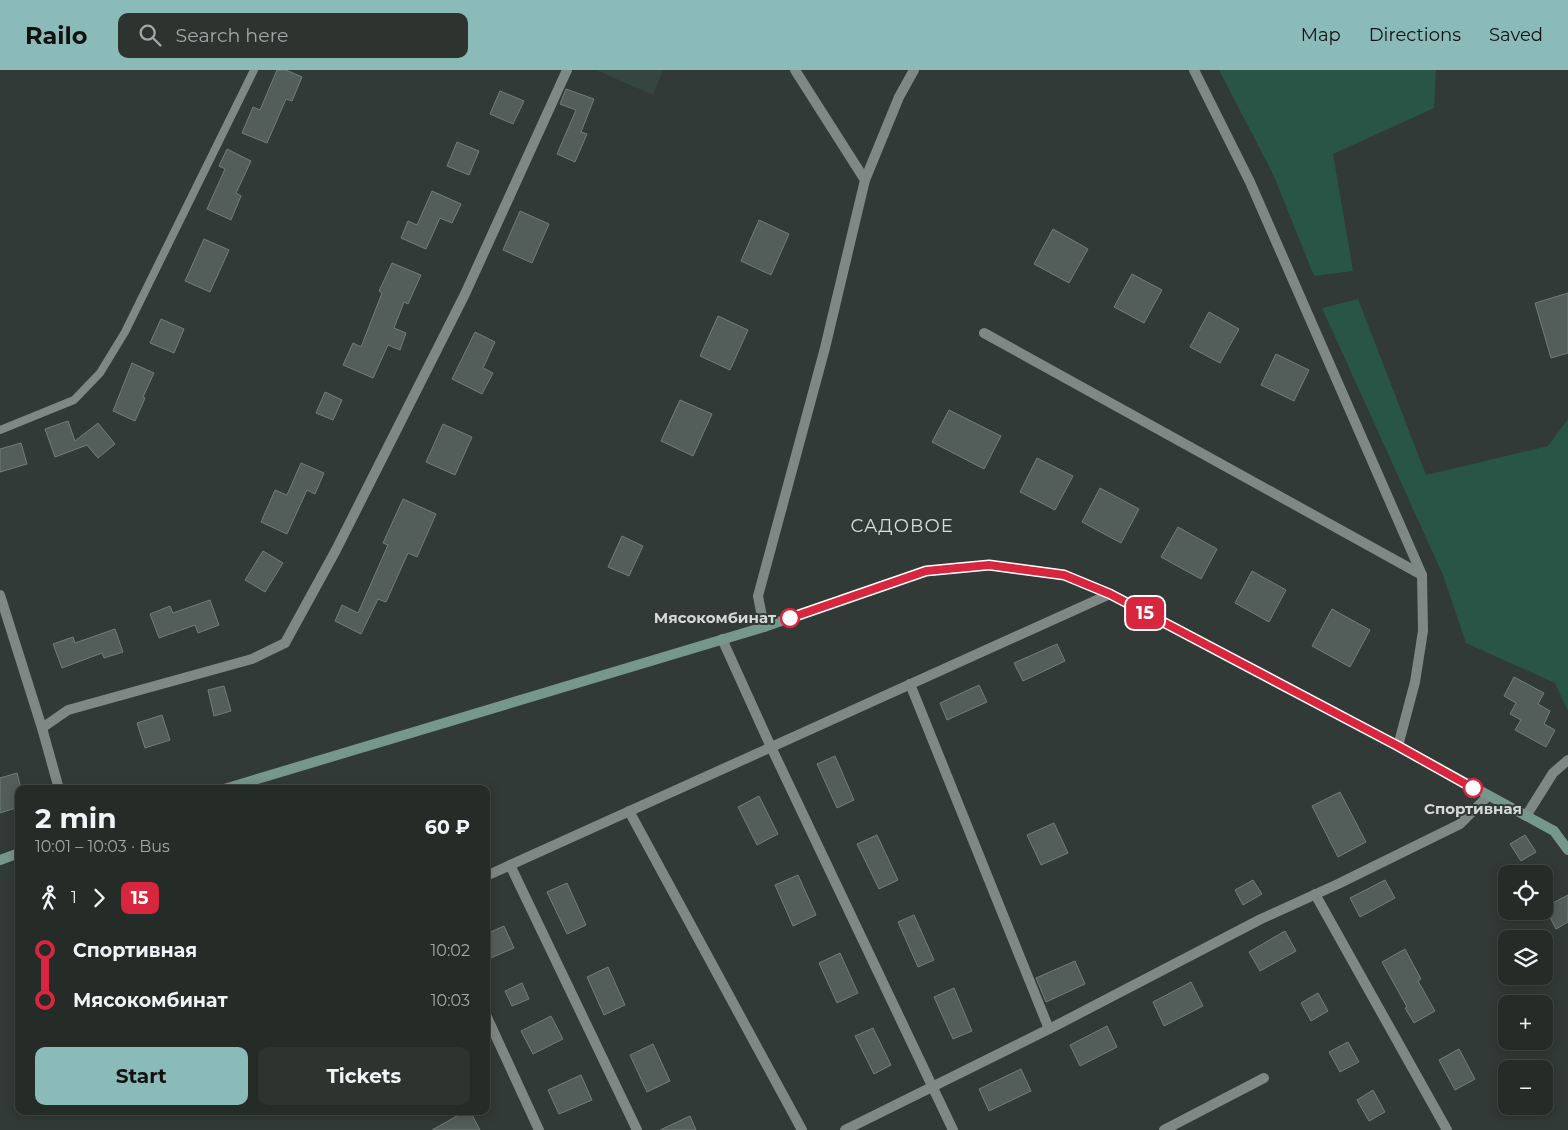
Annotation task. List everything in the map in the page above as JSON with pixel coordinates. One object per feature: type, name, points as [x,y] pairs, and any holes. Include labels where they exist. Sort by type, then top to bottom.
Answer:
[{"type":"street","points":[[42,728],[68,710],[252,659],[285,643],[336,550],[465,294],[566,70]]},
{"type":"street","points":[[795,70],[865,180]]},
{"type":"street","points":[[764,627],[758,596],[825,348],[865,180],[899,97],[914,70]]},
{"type":"street","points":[[1194,70],[1250,182],[1422,575],[1423,631],[1415,682],[1398,746]]},
{"type":"street","points":[[984,333],[1422,575]]},
{"type":"street","points":[[249,785],[764,627],[926,571],[989,565],[1064,575],[1110,594],[1398,746],[1554,831],[1568,850]]},
{"type":"street","points":[[490,874],[1110,594]]},
{"type":"street","points":[[0,595],[58,785]]},
{"type":"street","points":[[722,640],[952,1130]]},
{"type":"street","points":[[910,684],[1049,1029]]},
{"type":"street","points":[[1526,816],[1553,773],[1568,760]]},
{"type":"street","points":[[845,1130],[1049,1029],[1260,919],[1460,824],[1488,796]]},
{"type":"street","points":[[629,811],[802,1130]]},
{"type":"street","points":[[0,860],[15,854]]},
{"type":"street","points":[[510,865],[637,1130]]},
{"type":"street","points":[[1315,894],[1446,1130]]},
{"type":"street","points":[[490,1024],[539,1130]]},
{"type":"street","points":[[1164,1130],[1264,1078]]},
{"type":"lane","points":[[0,430],[74,400],[100,372],[125,332],[254,70]]},
{"type":"shaded area","points":[[596,70],[663,70],[653,95]]},
{"type":"green space","points":[[1219,70],[1436,70],[1434,108],[1333,154],[1353,271],[1314,276],[1273,174]]},
{"type":"green space","points":[[1358,299],[1426,475],[1548,446],[1568,419],[1568,711],[1555,683],[1466,643],[1443,575],[1322,308]]},
{"type":"building","points":[[277,70],[286,70],[302,77],[292,101],[286,99],[267,143],[242,133],[253,107],[260,110]]},
{"type":"building","points":[[566,89],[594,99],[581,132],[587,134],[575,162],[557,154],[576,110],[560,104]]},
{"type":"building","points":[[500,91],[524,101],[513,124],[490,114]]},
{"type":"building","points":[[457,142],[479,151],[469,175],[447,166]]},
{"type":"building","points":[[227,149],[251,161],[236,193],[241,196],[231,220],[207,209],[225,169],[219,166]]},
{"type":"building","points":[[432,191],[461,204],[452,223],[440,218],[426,249],[401,238],[408,221],[417,225]]},
{"type":"building","points":[[520,211],[549,224],[532,263],[503,250]]},
{"type":"building","points":[[759,220],[789,234],[771,275],[741,261]]},
{"type":"building","points":[[1053,229],[1088,249],[1069,283],[1034,264]]},
{"type":"building","points":[[204,239],[229,250],[210,292],[185,281]]},
{"type":"building","points":[[392,263],[421,275],[408,304],[404,302],[394,328],[406,333],[400,350],[388,345],[373,378],[343,365],[353,343],[361,347],[382,293],[379,291]]},
{"type":"building","points":[[1132,274],[1162,290],[1144,323],[1114,307]]},
{"type":"building","points":[[1568,293],[1568,353],[1551,358],[1535,303]]},
{"type":"building","points":[[1209,312],[1239,329],[1220,363],[1190,347]]},
{"type":"building","points":[[718,316],[748,330],[730,370],[700,356]]},
{"type":"building","points":[[161,319],[184,329],[174,353],[150,343]]},
{"type":"building","points":[[475,332],[495,342],[483,368],[493,373],[482,394],[452,379]]},
{"type":"building","points":[[1276,354],[1309,370],[1294,401],[1261,385]]},
{"type":"building","points":[[132,363],[154,373],[135,421],[113,411]]},
{"type":"building","points":[[325,392],[342,400],[333,420],[316,413]]},
{"type":"building","points":[[680,400],[712,414],[693,456],[661,441]]},
{"type":"building","points":[[949,410],[1001,436],[984,469],[932,442]]},
{"type":"building","points":[[68,421],[75,441],[98,423],[115,444],[98,458],[87,445],[55,457],[45,429]]},
{"type":"building","points":[[443,424],[472,437],[455,475],[426,462]]},
{"type":"building","points":[[21,443],[27,464],[0,472],[0,449]]},
{"type":"building","points":[[1037,458],[1073,476],[1055,510],[1020,492]]},
{"type":"building","points":[[301,463],[324,473],[315,494],[307,490],[287,534],[261,522],[275,490],[287,495]]},
{"type":"building","points":[[1100,488],[1139,509],[1121,543],[1082,522]]},
{"type":"building","points":[[403,499],[436,514],[417,557],[408,553],[386,602],[378,599],[361,634],[335,621],[342,605],[358,613],[388,545],[383,543]]},
{"type":"building","points":[[1178,527],[1217,549],[1201,579],[1161,557]]},
{"type":"building","points":[[622,536],[643,546],[629,576],[608,567]]},
{"type":"building","points":[[263,551],[283,563],[265,592],[245,580]]},
{"type":"building","points":[[1252,571],[1286,590],[1269,622],[1235,603]]},
{"type":"building","points":[[210,600],[219,625],[198,633],[195,625],[159,638],[150,614],[170,606],[173,613]]},
{"type":"building","points":[[1332,609],[1370,630],[1350,667],[1312,646]]},
{"type":"building","points":[[115,629],[123,652],[104,658],[102,653],[62,668],[53,644],[73,637],[75,643]]},
{"type":"building","points":[[1057,644],[1065,661],[1023,681],[1014,663]]},
{"type":"building","points":[[1514,677],[1544,693],[1538,704],[1550,711],[1544,724],[1555,730],[1546,747],[1515,730],[1521,720],[1510,714],[1516,703],[1504,696]]},
{"type":"building","points":[[979,685],[987,702],[947,720],[940,703]]},
{"type":"building","points":[[224,686],[231,711],[214,716],[208,690]]},
{"type":"building","points":[[162,715],[170,740],[145,748],[137,723]]},
{"type":"building","points":[[835,756],[854,800],[837,808],[817,764]]},
{"type":"building","points":[[17,773],[20,785],[15,785],[15,808],[0,813],[0,778]]},
{"type":"building","points":[[1340,792],[1366,842],[1338,857],[1312,806]]},
{"type":"building","points":[[759,796],[778,834],[757,845],[738,807]]},
{"type":"building","points":[[1054,823],[1068,853],[1041,865],[1027,835]]},
{"type":"building","points":[[877,835],[898,880],[879,889],[857,844]]},
{"type":"building","points":[[1525,835],[1536,852],[1521,861],[1510,844]]},
{"type":"building","points":[[798,875],[816,915],[793,926],[775,885]]},
{"type":"building","points":[[1253,880],[1262,894],[1243,905],[1235,890]]},
{"type":"building","points":[[1385,880],[1395,898],[1360,917],[1350,898]]},
{"type":"building","points":[[567,883],[586,925],[567,934],[547,892]]},
{"type":"building","points":[[1568,895],[1568,922],[1556,929],[1552,920],[1553,903]]},
{"type":"building","points":[[914,915],[934,960],[918,967],[898,922]]},
{"type":"building","points":[[504,926],[514,948],[490,958],[490,932]]},
{"type":"building","points":[[1285,931],[1296,951],[1260,971],[1249,952]]},
{"type":"building","points":[[1405,949],[1421,979],[1418,981],[1435,1011],[1414,1023],[1382,962]]},
{"type":"building","points":[[840,953],[858,993],[837,1003],[819,963]]},
{"type":"building","points":[[1075,961],[1085,984],[1046,1002],[1036,978]]},
{"type":"building","points":[[608,967],[625,1005],[604,1015],[587,977]]},
{"type":"building","points":[[1191,982],[1203,1006],[1164,1026],[1153,1002]]},
{"type":"building","points":[[522,983],[529,999],[512,1006],[505,991]]},
{"type":"building","points":[[954,988],[972,1031],[953,1039],[934,997]]},
{"type":"building","points":[[1318,993],[1328,1011],[1311,1021],[1301,1003]]},
{"type":"building","points":[[551,1016],[563,1039],[533,1054],[521,1031]]},
{"type":"building","points":[[1107,1026],[1117,1047],[1080,1066],[1070,1045]]},
{"type":"building","points":[[873,1028],[891,1065],[874,1074],[855,1036]]},
{"type":"building","points":[[1348,1042],[1359,1062],[1340,1072],[1329,1052]]},
{"type":"building","points":[[653,1044],[670,1081],[647,1092],[630,1055]]},
{"type":"building","points":[[1459,1049],[1475,1079],[1455,1090],[1439,1060]]},
{"type":"building","points":[[1021,1069],[1031,1091],[989,1111],[979,1089]]},
{"type":"building","points":[[581,1075],[592,1100],[559,1114],[548,1090]]},
{"type":"building","points":[[1373,1090],[1385,1112],[1369,1121],[1357,1100]]},
{"type":"building","points":[[459,1115],[472,1115],[480,1130],[432,1130]]},
{"type":"building","points":[[690,1116],[696,1130],[660,1130]]},
{"type":"bus line","name":"15","points":[[790,618],[926,571],[989,565],[1064,575],[1110,594],[1398,746],[1473,788]]},
{"type":"place","name":"Мясокомбинат","points":[[790,618]]},
{"type":"place","name":"Спортивная","points":[[1473,788]]},
{"type":"district","name":"САДОВОЕ","points":[[902,526]]}]
